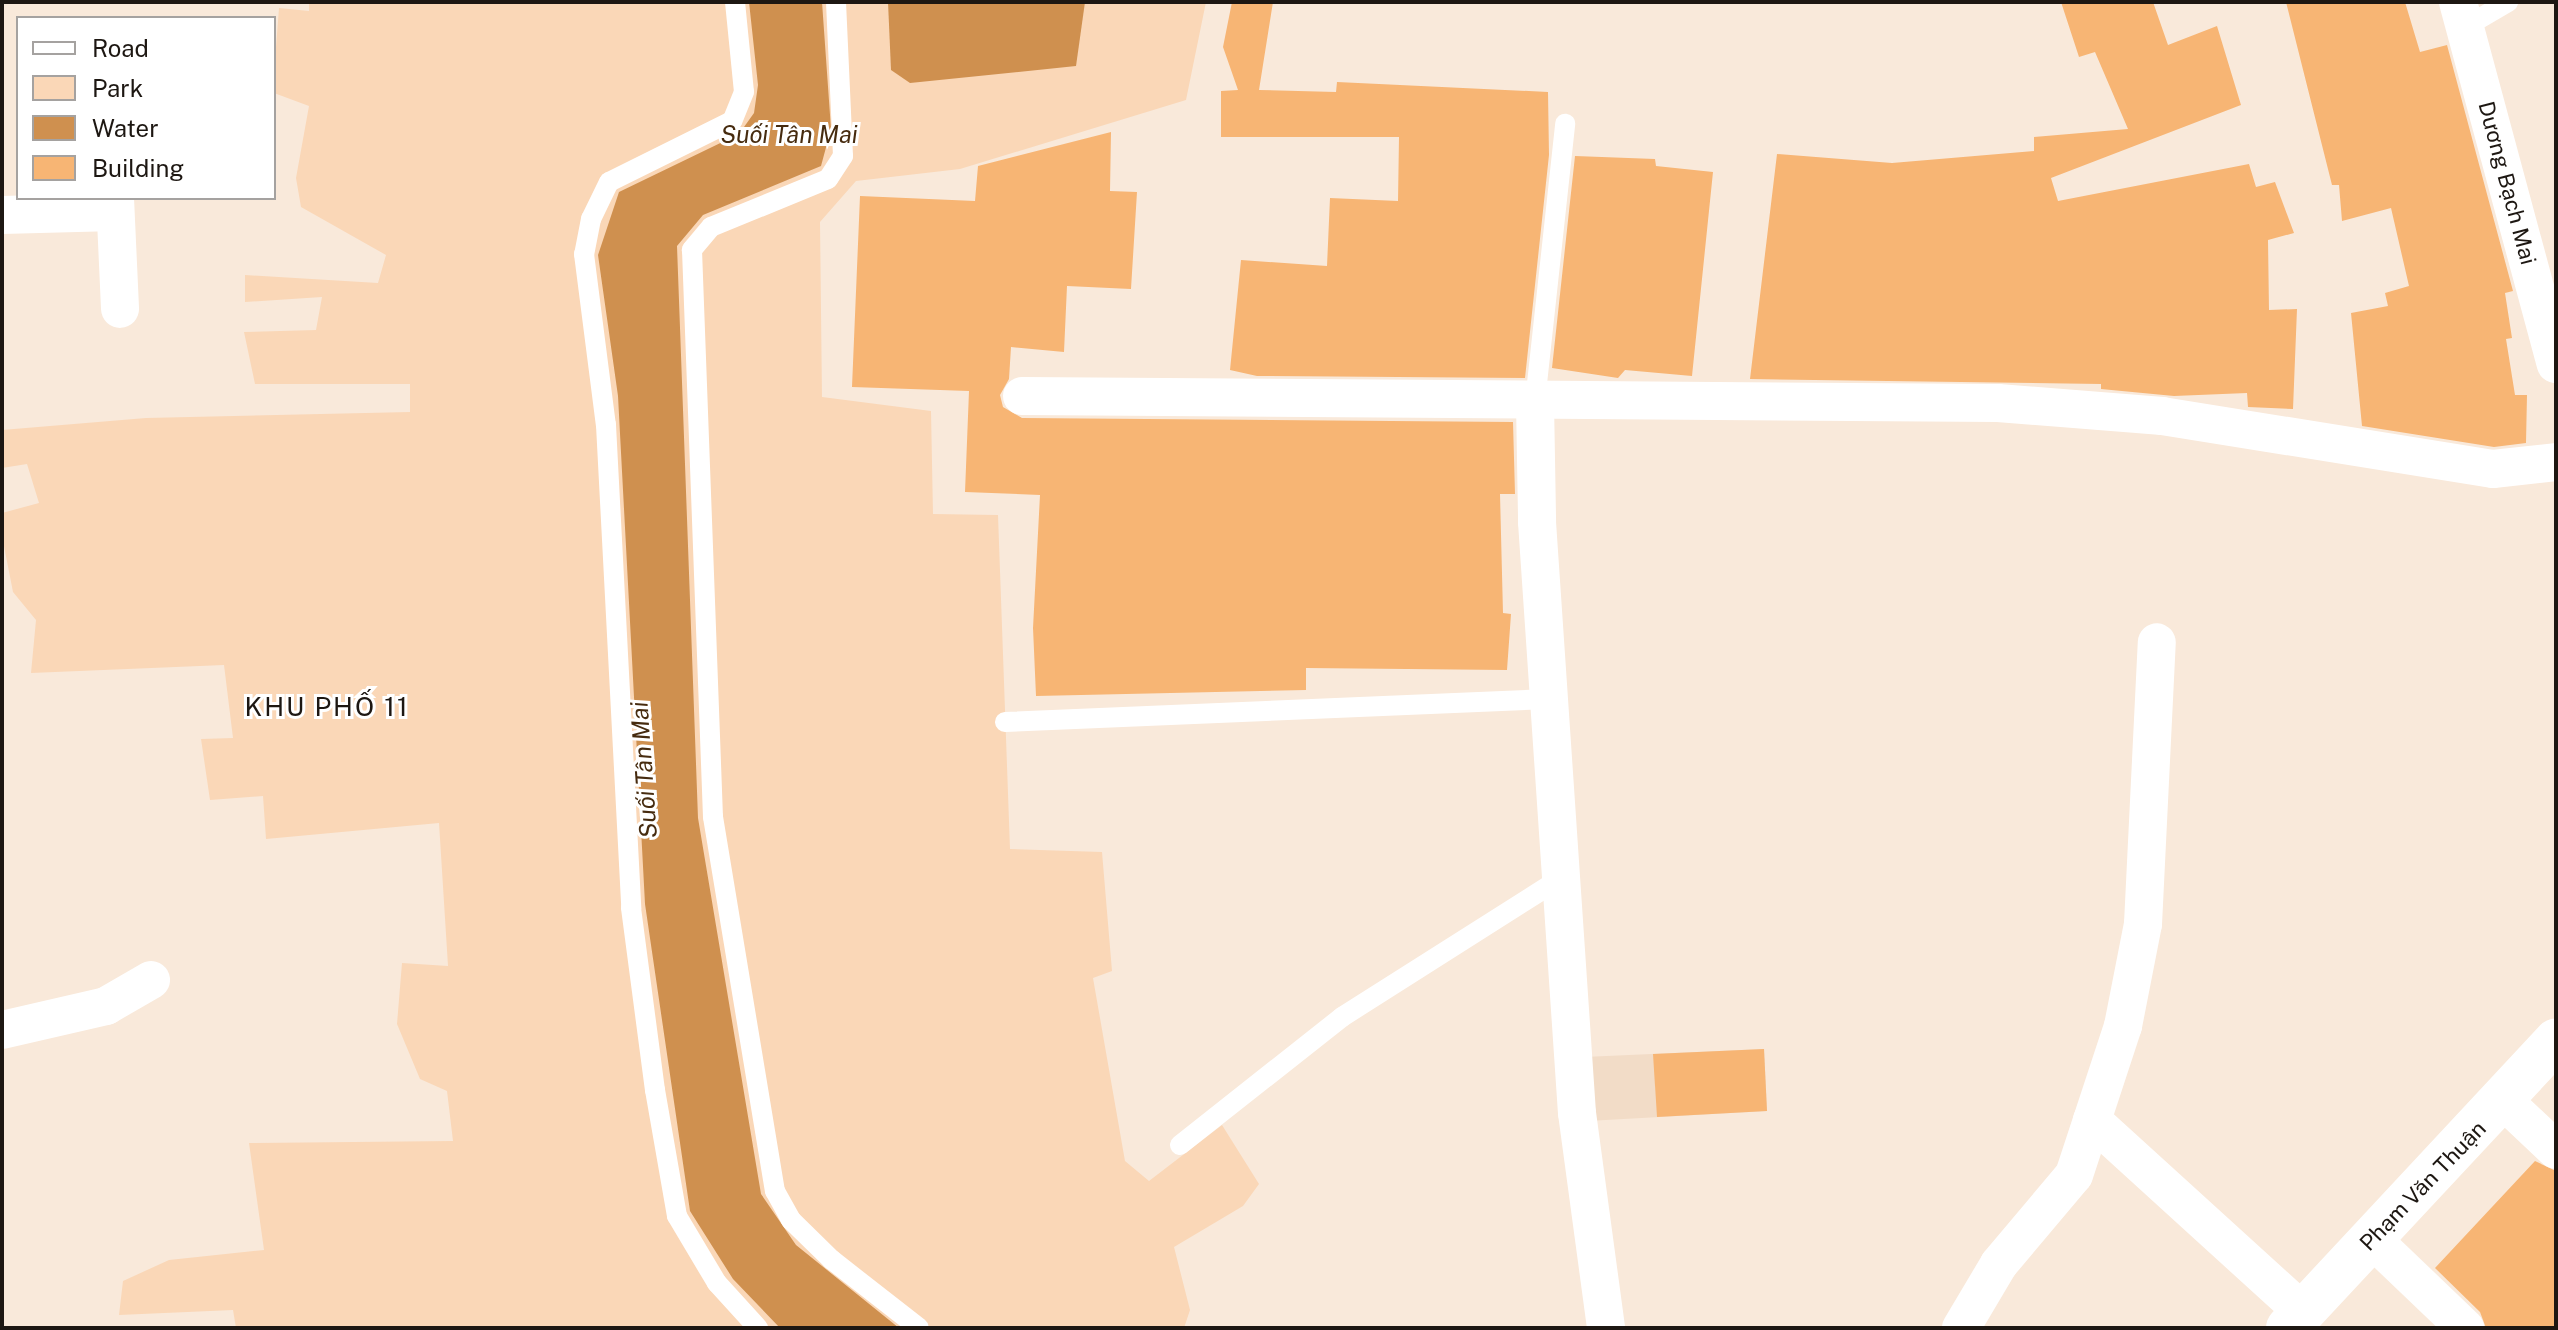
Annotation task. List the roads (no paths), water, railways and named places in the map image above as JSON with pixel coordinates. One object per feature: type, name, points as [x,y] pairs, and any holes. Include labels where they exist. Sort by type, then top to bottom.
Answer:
[{"type":"main road","name":"Phạm Văn Thuận","points":[[2296,1320],[2504,1101],[2556,1041]]},
{"type":"street","name":"Dương Bạch Mai","points":[[2462,15],[2546,291],[2556,364]]},
{"type":"street","points":[[2,215],[115,205],[120,309]]},
{"type":"street","points":[[1022,396],[1998,403],[2162,416],[2493,469],[2556,462]]},
{"type":"street","points":[[1535,402],[1549,699],[1577,1113],[1606,1328]]},
{"type":"street","points":[[1961,1328],[1999,1264],[2074,1175],[2123,1026],[2143,924],[2157,642]]},
{"type":"street","points":[[2,1030],[106,1006],[151,980]]},
{"type":"street","points":[[2504,1101],[2556,1150]]},
{"type":"street","points":[[2092,1120],[2296,1320]]},
{"type":"street","points":[[2372,1239],[2465,1328]]},
{"type":"lane","points":[[735,2],[744,92],[732,121],[609,182],[591,219],[584,254],[606,425],[631,908],[655,1090],[677,1216],[717,1283],[758,1328]]},
{"type":"lane","points":[[836,2],[843,156],[828,179],[711,227],[692,250],[713,817],[775,1191],[791,1220],[822,1250],[919,1328]]},
{"type":"lane","points":[[2462,15],[2508,2]]},
{"type":"lane","points":[[1535,402],[1565,124]]},
{"type":"lane","points":[[1005,722],[1549,699]]},
{"type":"lane","points":[[1180,1145],[1342,1017],[1561,878]]},
{"type":"water","name":"Suối Tân Mai","points":[[749,2],[822,2],[831,129],[821,166],[703,215],[677,246],[698,818],[761,1194],[796,1245],[899,1328],[780,1328],[733,1279],[690,1211],[645,904],[618,396],[598,255],[619,192],[739,134],[754,113],[758,85]]},
{"type":"water","points":[[888,2],[1085,2],[1076,66],[910,83],[891,70]]},
{"type":"district","name":"KHU PHỐ 11","points":[[327,707]]}]
